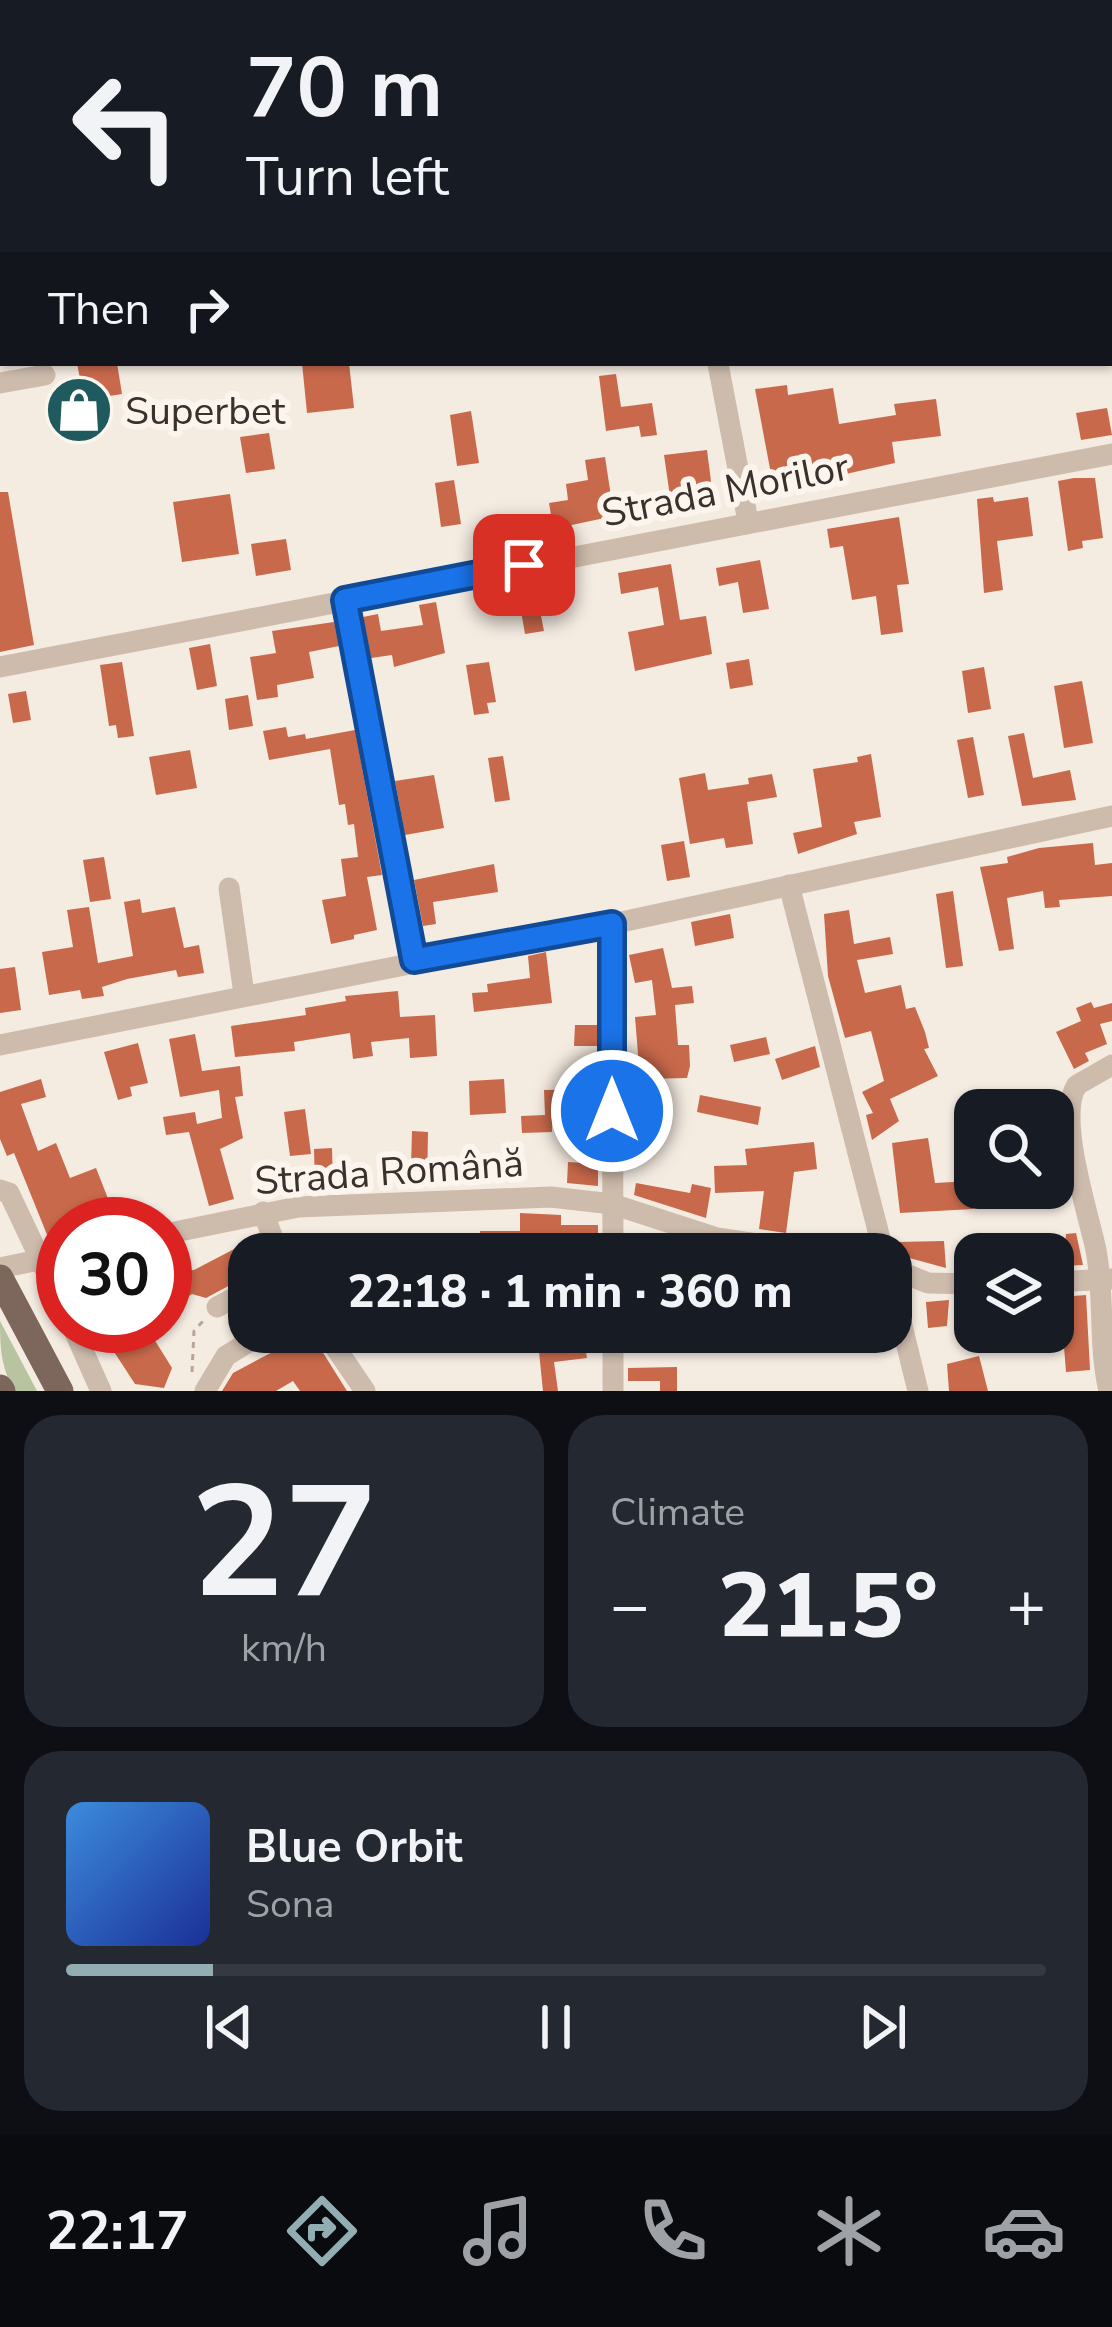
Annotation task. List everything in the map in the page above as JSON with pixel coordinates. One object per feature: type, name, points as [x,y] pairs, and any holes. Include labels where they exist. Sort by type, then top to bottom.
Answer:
[{"type":"main road","points":[[0,1278],[60,1391]]},
{"type":"street","points":[[718,366],[748,521]]},
{"type":"street","points":[[0,383],[45,374]]},
{"type":"street","name":"Strada Morilor","points":[[0,667],[1112,454]]},
{"type":"street","points":[[345,600],[414,960]]},
{"type":"street","points":[[0,1046],[612,924],[1112,816]]},
{"type":"street","points":[[789,885],[879,1233]]},
{"type":"street","points":[[229,888],[244,994]]},
{"type":"street","points":[[612,924],[613,1233]]},
{"type":"street","points":[[1109,1391],[1099,1326],[1106,1279],[1068,1112],[1077,1085],[1112,1065]]},
{"type":"street","points":[[0,1190],[9,1193],[36,1233]]},
{"type":"street","name":"Strada Română","points":[[192,1228],[263,1211],[528,1197],[612,1204],[702,1233]]},
{"type":"street","points":[[263,1211],[271,1233]]},
{"type":"street","points":[[0,1268],[36,1260]]},
{"type":"street","points":[[912,1276],[954,1283]]},
{"type":"street","points":[[1074,1281],[1106,1279]]},
{"type":"street","points":[[217,1306],[228,1300]]},
{"type":"street","points":[[84,1353],[101,1391]]},
{"type":"street","points":[[205,1391],[231,1353]]},
{"type":"street","points":[[339,1353],[365,1391]]},
{"type":"street","points":[[613,1353],[613,1391]]},
{"type":"street","points":[[909,1353],[918,1391]]},
{"type":"path","points":[[189,1359],[194,1331],[217,1306]]},
{"type":"green space","points":[[0,1321],[37,1391],[14,1391],[2,1357]]},
{"type":"building","points":[[78,366],[117,366],[122,394],[84,400]]},
{"type":"building","points":[[302,366],[349,366],[354,408],[307,413]]},
{"type":"building","points":[[616,374],[621,407],[652,403],[657,435],[641,437],[639,426],[606,431],[599,376]]},
{"type":"building","points":[[787,385],[788,395],[833,388],[839,424],[896,415],[894,404],[936,399],[941,436],[892,442],[895,463],[774,490],[755,389]]},
{"type":"building","points":[[1107,408],[1112,435],[1081,440],[1076,413]]},
{"type":"building","points":[[471,411],[479,463],[457,466],[450,415]]},
{"type":"building","points":[[269,433],[275,469],[246,473],[240,437]]},
{"type":"building","points":[[707,450],[714,505],[673,517],[664,455]]},
{"type":"building","points":[[605,457],[614,516],[567,526],[569,536],[555,538],[549,503],[568,500],[566,484],[588,480],[585,460]]},
{"type":"building","points":[[1095,478],[1103,538],[1082,541],[1083,548],[1068,551],[1058,481]]},
{"type":"building","points":[[454,480],[461,524],[441,527],[435,483]]},
{"type":"building","points":[[0,492],[8,492],[34,645],[0,652]]},
{"type":"building","points":[[230,494],[239,554],[182,562],[173,502]]},
{"type":"building","points":[[993,497],[994,502],[1028,497],[1033,536],[997,541],[1003,590],[984,593],[977,499]]},
{"type":"building","points":[[899,517],[909,584],[897,585],[903,632],[881,635],[876,596],[852,600],[843,546],[830,548],[827,529]]},
{"type":"building","points":[[286,539],[291,570],[256,576],[251,544]]},
{"type":"building","points":[[760,560],[769,609],[743,613],[738,582],[719,586],[716,568]]},
{"type":"building","points":[[671,564],[680,620],[706,616],[712,654],[635,671],[628,632],[664,625],[658,587],[621,594],[618,573]]},
{"type":"building","points":[[535,585],[544,631],[525,634],[517,588]]},
{"type":"building","points":[[436,602],[445,653],[394,667],[392,655],[371,658],[363,617],[378,614],[381,631],[423,625],[419,605]]},
{"type":"building","points":[[334,622],[339,646],[309,652],[314,678],[277,685],[278,697],[257,700],[250,657],[276,653],[272,631]]},
{"type":"building","points":[[210,644],[217,686],[197,690],[189,648]]},
{"type":"building","points":[[749,659],[753,685],[730,689],[726,663]]},
{"type":"building","points":[[122,662],[134,736],[118,738],[116,725],[109,726],[100,665]]},
{"type":"building","points":[[489,662],[496,702],[487,703],[489,713],[474,715],[466,665]]},
{"type":"building","points":[[984,667],[991,709],[968,713],[962,671]]},
{"type":"building","points":[[1082,681],[1093,743],[1064,748],[1054,686]]},
{"type":"building","points":[[26,691],[31,720],[13,723],[8,694]]},
{"type":"building","points":[[248,695],[253,726],[229,730],[225,699]]},
{"type":"building","points":[[286,727],[288,737],[305,734],[306,739],[355,730],[382,875],[367,877],[377,930],[354,935],[354,939],[331,944],[322,900],[346,896],[341,859],[358,857],[354,824],[348,825],[345,804],[339,805],[330,749],[269,760],[263,731]]},
{"type":"building","points":[[1024,733],[1033,778],[1070,770],[1076,800],[1022,806],[1008,736]]},
{"type":"building","points":[[973,737],[984,795],[968,798],[957,740]]},
{"type":"building","points":[[190,750],[197,788],[156,795],[149,757]]},
{"type":"building","points":[[871,754],[881,817],[854,822],[857,834],[798,854],[793,833],[822,827],[813,769],[858,762],[857,757]]},
{"type":"building","points":[[503,756],[510,800],[495,802],[488,758]]},
{"type":"building","points":[[705,773],[708,790],[749,784],[748,778],[772,774],[777,797],[747,802],[753,844],[726,848],[724,838],[690,844],[679,778]]},
{"type":"building","points":[[434,775],[444,828],[405,835],[395,781]]},
{"type":"building","points":[[684,841],[690,877],[667,881],[661,845]]},
{"type":"building","points":[[1093,843],[1095,865],[1112,863],[1112,896],[1059,900],[1060,907],[1045,908],[1043,891],[1007,898],[1014,949],[999,951],[980,867],[1008,863],[1007,857],[1039,848]]},
{"type":"building","points":[[104,857],[111,899],[90,902],[83,860]]},
{"type":"building","points":[[494,864],[498,892],[433,902],[436,924],[423,926],[414,880]]},
{"type":"building","points":[[953,891],[963,966],[946,968],[936,894]]},
{"type":"building","points":[[140,899],[142,913],[175,907],[184,948],[199,945],[204,973],[178,977],[176,970],[127,979],[102,987],[104,996],[82,999],[80,990],[49,995],[42,952],[73,947],[67,910],[89,907],[98,963],[133,956],[124,902]]},
{"type":"building","points":[[849,910],[854,944],[890,937],[893,954],[857,960],[865,993],[901,985],[906,1009],[915,1007],[929,1048],[924,1049],[938,1076],[890,1099],[899,1121],[872,1140],[866,1115],[873,1113],[862,1092],[884,1081],[871,1031],[845,1038],[828,976],[824,914]]},
{"type":"building","points":[[730,914],[734,938],[695,946],[691,922]]},
{"type":"building","points":[[663,948],[672,988],[692,986],[694,1003],[675,1005],[678,1045],[689,1045],[690,1066],[687,1078],[640,1079],[635,1017],[656,1015],[652,980],[635,983],[629,955]]},
{"type":"building","points":[[546,952],[552,1003],[474,1012],[472,993],[488,992],[487,984],[530,978],[528,956]]},
{"type":"building","points":[[15,967],[21,1010],[0,1013],[0,969]]},
{"type":"building","points":[[398,991],[400,1017],[435,1015],[437,1056],[410,1058],[409,1038],[371,1042],[373,1056],[353,1059],[350,1033],[294,1042],[295,1051],[235,1057],[231,1026],[306,1015],[305,1008],[346,1001],[345,996]]},
{"type":"building","points":[[1091,1002],[1094,1008],[1112,1003],[1112,1021],[1100,1024],[1107,1044],[1085,1053],[1089,1061],[1074,1069],[1056,1032],[1081,1021],[1076,1008]]},
{"type":"building","points":[[575,1025],[597,1025],[597,1046],[574,1046]]},
{"type":"building","points":[[195,1034],[202,1071],[240,1066],[243,1096],[235,1097],[243,1138],[220,1149],[234,1199],[209,1206],[189,1132],[166,1135],[163,1117],[195,1112],[197,1124],[222,1118],[219,1090],[180,1097],[169,1039]]},
{"type":"building","points":[[766,1037],[770,1054],[734,1062],[730,1045]]},
{"type":"building","points":[[138,1043],[148,1083],[130,1087],[132,1096],[118,1100],[104,1052]]},
{"type":"building","points":[[815,1046],[820,1067],[782,1080],[775,1059]]},
{"type":"building","points":[[41,1079],[46,1097],[21,1104],[38,1151],[56,1143],[70,1178],[96,1168],[107,1197],[36,1197],[36,1207],[14,1153],[7,1156],[0,1139],[0,1092]]},
{"type":"building","points":[[504,1079],[506,1113],[470,1115],[469,1081]]},
{"type":"building","points":[[598,1089],[598,1118],[552,1118],[552,1132],[522,1133],[521,1116],[545,1115],[544,1090]]},
{"type":"building","points":[[700,1095],[761,1107],[758,1125],[697,1112]]},
{"type":"building","points":[[305,1109],[311,1154],[290,1156],[284,1112]]},
{"type":"building","points":[[412,1131],[428,1132],[427,1186],[398,1185],[398,1165],[411,1166]]},
{"type":"building","points":[[928,1138],[935,1183],[954,1182],[954,1209],[973,1209],[900,1213],[892,1143]]},
{"type":"building","points":[[814,1142],[817,1169],[794,1172],[786,1233],[759,1229],[764,1191],[715,1193],[714,1166],[747,1165],[745,1149]]},
{"type":"building","points":[[332,1148],[333,1186],[315,1186],[314,1149]]},
{"type":"building","points":[[568,1162],[598,1164],[598,1186],[567,1183]]},
{"type":"building","points":[[636,1183],[690,1193],[692,1184],[711,1188],[706,1218],[634,1195]]},
{"type":"building","points":[[520,1213],[561,1215],[561,1225],[598,1225],[598,1233],[480,1233],[520,1231]]},
{"type":"building","points":[[1076,1233],[1083,1265],[1074,1265]]},
{"type":"building","points":[[944,1241],[946,1268],[912,1259],[912,1242]]},
{"type":"building","points":[[228,1252],[228,1286],[206,1298],[192,1294],[194,1270]]},
{"type":"building","points":[[1086,1295],[1090,1370],[1066,1372],[1064,1353],[1074,1353],[1074,1296]]},
{"type":"building","points":[[949,1300],[947,1326],[928,1328],[926,1302]]},
{"type":"building","points":[[115,1353],[163,1353],[172,1368],[164,1388],[135,1384]]},
{"type":"building","points":[[271,1353],[323,1353],[347,1391],[300,1391],[293,1381],[276,1391],[222,1391],[233,1373]]},
{"type":"building","points":[[539,1353],[586,1353],[587,1358],[554,1362],[558,1391],[543,1391]]},
{"type":"building","points":[[979,1356],[988,1391],[949,1391],[947,1364]]},
{"type":"building","points":[[677,1367],[677,1391],[660,1391],[660,1381],[628,1381],[628,1368]]},
{"type":"place","name":"Superbet","points":[[79,410]]},
{"type":"route","points":[[524,565],[345,600],[414,960],[612,924],[612,1111]]}]
